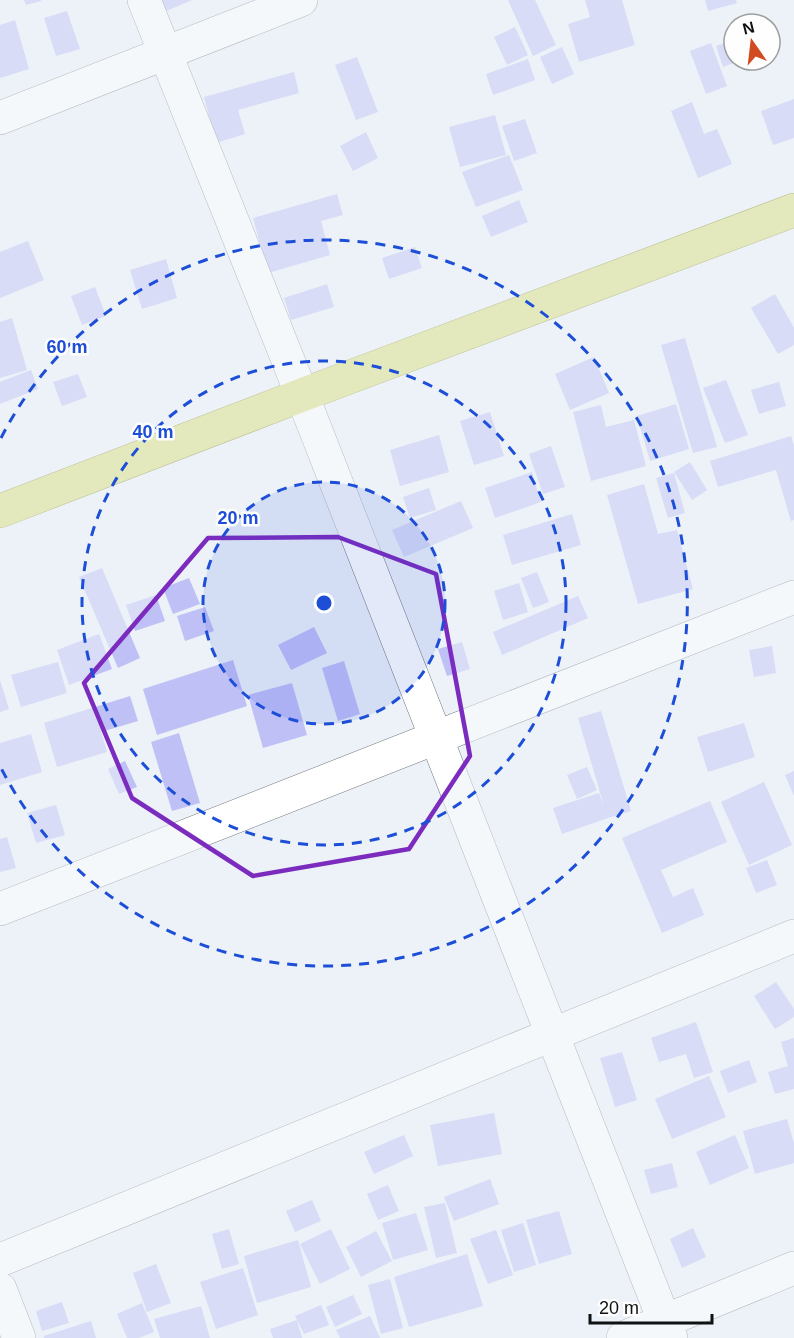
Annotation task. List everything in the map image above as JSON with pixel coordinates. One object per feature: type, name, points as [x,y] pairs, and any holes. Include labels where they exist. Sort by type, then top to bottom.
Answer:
[{"type":"main road","points":[[0,511],[794,210]]},
{"type":"street","points":[[144,0],[302,395],[668,1330]]},
{"type":"street","points":[[0,118],[301,0]]},
{"type":"street","points":[[0,909],[794,597]]},
{"type":"street","points":[[0,1260],[794,936]]},
{"type":"street","points":[[623,1338],[668,1330],[794,1268]]},
{"type":"street","points":[[0,1289],[20,1338]]},
{"type":"highlighted area","points":[[338,537],[436,574],[470,756],[409,849],[253,876],[132,798],[84,683],[208,538]]},
{"type":"building","points":[[24,0],[41,0],[41,1],[26,5]]},
{"type":"building","points":[[159,0],[192,0],[164,12]]},
{"type":"building","points":[[508,0],[535,0],[556,45],[533,56]]},
{"type":"building","points":[[585,0],[622,0],[635,45],[579,62],[568,24],[590,17]]},
{"type":"building","points":[[705,0],[736,0],[737,3],[708,11]]},
{"type":"building","points":[[67,11],[80,49],[56,56],[44,18]]},
{"type":"building","points":[[15,20],[29,69],[0,78],[0,25]]},
{"type":"building","points":[[515,27],[528,55],[507,65],[494,37]]},
{"type":"building","points":[[711,43],[727,86],[706,94],[690,51]]},
{"type":"building","points":[[722,44],[722,64],[716,46]]},
{"type":"building","points":[[562,47],[574,74],[552,84],[540,57]]},
{"type":"building","points":[[357,57],[378,112],[356,120],[335,65]]},
{"type":"building","points":[[528,59],[535,80],[493,95],[486,74]]},
{"type":"building","points":[[294,72],[299,93],[238,110],[245,134],[216,143],[204,97]]},
{"type":"building","points":[[794,99],[794,138],[773,145],[761,111]]},
{"type":"building","points":[[692,102],[704,134],[717,129],[732,164],[698,178],[671,111]]},
{"type":"building","points":[[495,115],[506,155],[460,167],[449,127]]},
{"type":"building","points":[[525,119],[537,153],[514,161],[502,126]]},
{"type":"building","points":[[366,132],[378,158],[353,171],[340,146]]},
{"type":"building","points":[[509,155],[523,190],[476,207],[462,172]]},
{"type":"building","points":[[337,194],[343,215],[321,221],[330,255],[268,273],[253,218]]},
{"type":"building","points":[[519,200],[528,222],[491,237],[482,216]]},
{"type":"building","points":[[28,241],[44,280],[0,298],[0,252]]},
{"type":"building","points":[[415,247],[422,268],[389,279],[382,258]]},
{"type":"building","points":[[166,259],[177,298],[142,309],[130,270]]},
{"type":"building","points":[[327,284],[334,307],[291,320],[284,298]]},
{"type":"building","points":[[95,287],[106,316],[82,325],[71,296]]},
{"type":"building","points":[[775,294],[794,328],[794,345],[778,354],[751,308]]},
{"type":"building","points":[[12,318],[27,370],[0,378],[0,322]]},
{"type":"building","points":[[685,338],[717,447],[693,453],[661,345]]},
{"type":"building","points":[[594,357],[609,393],[570,410],[555,374]]},
{"type":"building","points":[[31,370],[38,389],[0,404],[0,382]]},
{"type":"building","points":[[78,374],[87,397],[62,406],[53,382]]},
{"type":"building","points":[[726,380],[748,435],[725,443],[703,388]]},
{"type":"building","points":[[779,382],[786,406],[759,414],[751,390]]},
{"type":"building","points":[[676,404],[689,449],[650,461],[637,416]]},
{"type":"building","points":[[601,405],[606,427],[634,420],[646,466],[591,481],[573,412]]},
{"type":"building","points":[[490,412],[504,456],[474,465],[460,421]]},
{"type":"building","points":[[439,435],[449,472],[400,486],[390,450]]},
{"type":"building","points":[[791,436],[794,446],[794,520],[791,521],[776,470],[718,487],[710,461]]},
{"type":"building","points":[[551,446],[565,487],[543,494],[529,454]]},
{"type":"building","points":[[690,462],[707,490],[692,500],[674,472]]},
{"type":"building","points":[[532,472],[541,502],[495,518],[485,488]]},
{"type":"building","points":[[674,473],[685,513],[668,518],[656,478]]},
{"type":"building","points":[[644,484],[658,534],[677,530],[693,589],[638,604],[607,495]]},
{"type":"building","points":[[429,488],[436,510],[410,518],[403,497]]},
{"type":"building","points":[[461,501],[473,528],[404,557],[392,530]]},
{"type":"building","points":[[572,514],[581,545],[512,565],[503,535]]},
{"type":"building","points":[[102,568],[140,658],[118,668],[79,577]]},
{"type":"building","points":[[537,572],[549,602],[533,608],[521,578]]},
{"type":"building","points":[[189,578],[200,604],[173,614],[163,588]]},
{"type":"building","points":[[519,583],[528,612],[503,620],[494,591]]},
{"type":"building","points":[[156,595],[165,621],[135,631],[126,605]]},
{"type":"building","points":[[578,596],[588,618],[502,655],[493,632]]},
{"type":"building","points":[[205,607],[214,631],[185,641],[177,616]]},
{"type":"building","points":[[314,627],[327,653],[291,670],[278,645]]},
{"type":"building","points":[[99,634],[112,669],[69,685],[57,650]]},
{"type":"building","points":[[462,642],[470,669],[447,676],[438,649]]},
{"type":"building","points":[[772,646],[776,673],[754,677],[749,650]]},
{"type":"building","points":[[233,660],[247,706],[157,735],[143,689]]},
{"type":"building","points":[[344,661],[360,714],[338,721],[322,668]]},
{"type":"building","points":[[58,662],[67,693],[21,707],[11,675]]},
{"type":"building","points":[[0,680],[9,709],[0,712]]},
{"type":"building","points":[[292,683],[307,735],[263,748],[248,695]]},
{"type":"building","points":[[130,696],[138,721],[101,732],[107,752],[57,767],[44,723]]},
{"type":"building","points":[[601,711],[631,811],[562,834],[553,808],[599,793],[604,806],[578,718]]},
{"type":"building","points":[[744,723],[755,757],[708,772],[697,737]]},
{"type":"building","points":[[179,733],[200,803],[172,811],[151,742]]},
{"type":"building","points":[[31,734],[42,772],[0,785],[0,743]]},
{"type":"building","points":[[125,761],[137,787],[119,794],[108,769]]},
{"type":"building","points":[[587,767],[597,790],[577,799],[567,775]]},
{"type":"building","points":[[794,771],[794,796],[785,775]]},
{"type":"building","points":[[764,782],[792,845],[749,865],[721,802]]},
{"type":"building","points":[[710,801],[727,842],[661,870],[673,897],[693,888],[704,915],[662,933],[622,838]]},
{"type":"building","points":[[56,805],[65,835],[36,843],[27,813]]},
{"type":"building","points":[[7,837],[16,868],[0,872],[0,839]]},
{"type":"building","points":[[767,860],[777,885],[756,893],[746,868]]},
{"type":"building","points":[[776,982],[794,1009],[794,1017],[775,1029],[754,996]]},
{"type":"building","points":[[696,1022],[713,1072],[694,1078],[686,1054],[659,1062],[651,1038]]},
{"type":"building","points":[[794,1038],[794,1089],[775,1094],[768,1072],[788,1066],[781,1042]]},
{"type":"building","points":[[622,1052],[637,1100],[615,1107],[600,1058]]},
{"type":"building","points":[[749,1060],[757,1082],[728,1093],[720,1071]]},
{"type":"building","points":[[709,1076],[726,1117],[672,1139],[655,1099]]},
{"type":"building","points":[[494,1113],[502,1154],[438,1166],[430,1125]]},
{"type":"building","points":[[787,1119],[794,1143],[794,1163],[755,1174],[743,1131]]},
{"type":"building","points":[[404,1135],[413,1156],[374,1174],[364,1152]]},
{"type":"building","points":[[735,1135],[749,1168],[710,1185],[696,1152]]},
{"type":"building","points":[[672,1163],[678,1187],[651,1194],[644,1170]]},
{"type":"building","points":[[490,1179],[499,1204],[454,1221],[444,1197]]},
{"type":"building","points":[[388,1185],[399,1211],[378,1220],[367,1194]]},
{"type":"building","points":[[312,1200],[321,1221],[295,1232],[286,1211]]},
{"type":"building","points":[[445,1203],[457,1253],[436,1258],[424,1207]]},
{"type":"building","points":[[559,1211],[572,1254],[539,1264],[526,1220]]},
{"type":"building","points":[[416,1213],[428,1250],[393,1260],[382,1223]]},
{"type":"building","points":[[523,1223],[536,1265],[514,1272],[501,1230]]},
{"type":"building","points":[[693,1228],[706,1257],[682,1268],[670,1239]]},
{"type":"building","points":[[229,1229],[239,1264],[222,1269],[212,1234]]},
{"type":"building","points":[[331,1229],[350,1269],[320,1284],[300,1244]]},
{"type":"building","points":[[496,1230],[513,1275],[488,1284],[470,1239]]},
{"type":"building","points":[[376,1231],[392,1261],[361,1277],[346,1247]]},
{"type":"building","points":[[298,1240],[311,1287],[257,1303],[244,1256]]},
{"type":"building","points":[[467,1254],[483,1306],[409,1327],[394,1277]]},
{"type":"building","points":[[156,1264],[171,1303],[147,1312],[133,1273]]},
{"type":"building","points":[[243,1268],[258,1315],[216,1329],[200,1282]]},
{"type":"building","points":[[390,1279],[403,1328],[381,1334],[368,1285]]},
{"type":"building","points":[[353,1295],[362,1314],[335,1327],[326,1307]]},
{"type":"building","points":[[62,1302],[69,1323],[42,1331],[36,1311]]},
{"type":"building","points":[[142,1303],[154,1332],[139,1338],[127,1338],[117,1314]]},
{"type":"building","points":[[321,1305],[329,1325],[304,1334],[295,1316]]},
{"type":"building","points":[[201,1306],[210,1338],[160,1338],[154,1319]]},
{"type":"building","points":[[370,1316],[380,1338],[340,1338],[336,1330]]},
{"type":"building","points":[[297,1320],[302,1338],[273,1338],[270,1329]]},
{"type":"building","points":[[91,1321],[96,1338],[44,1338],[44,1336]]}]
